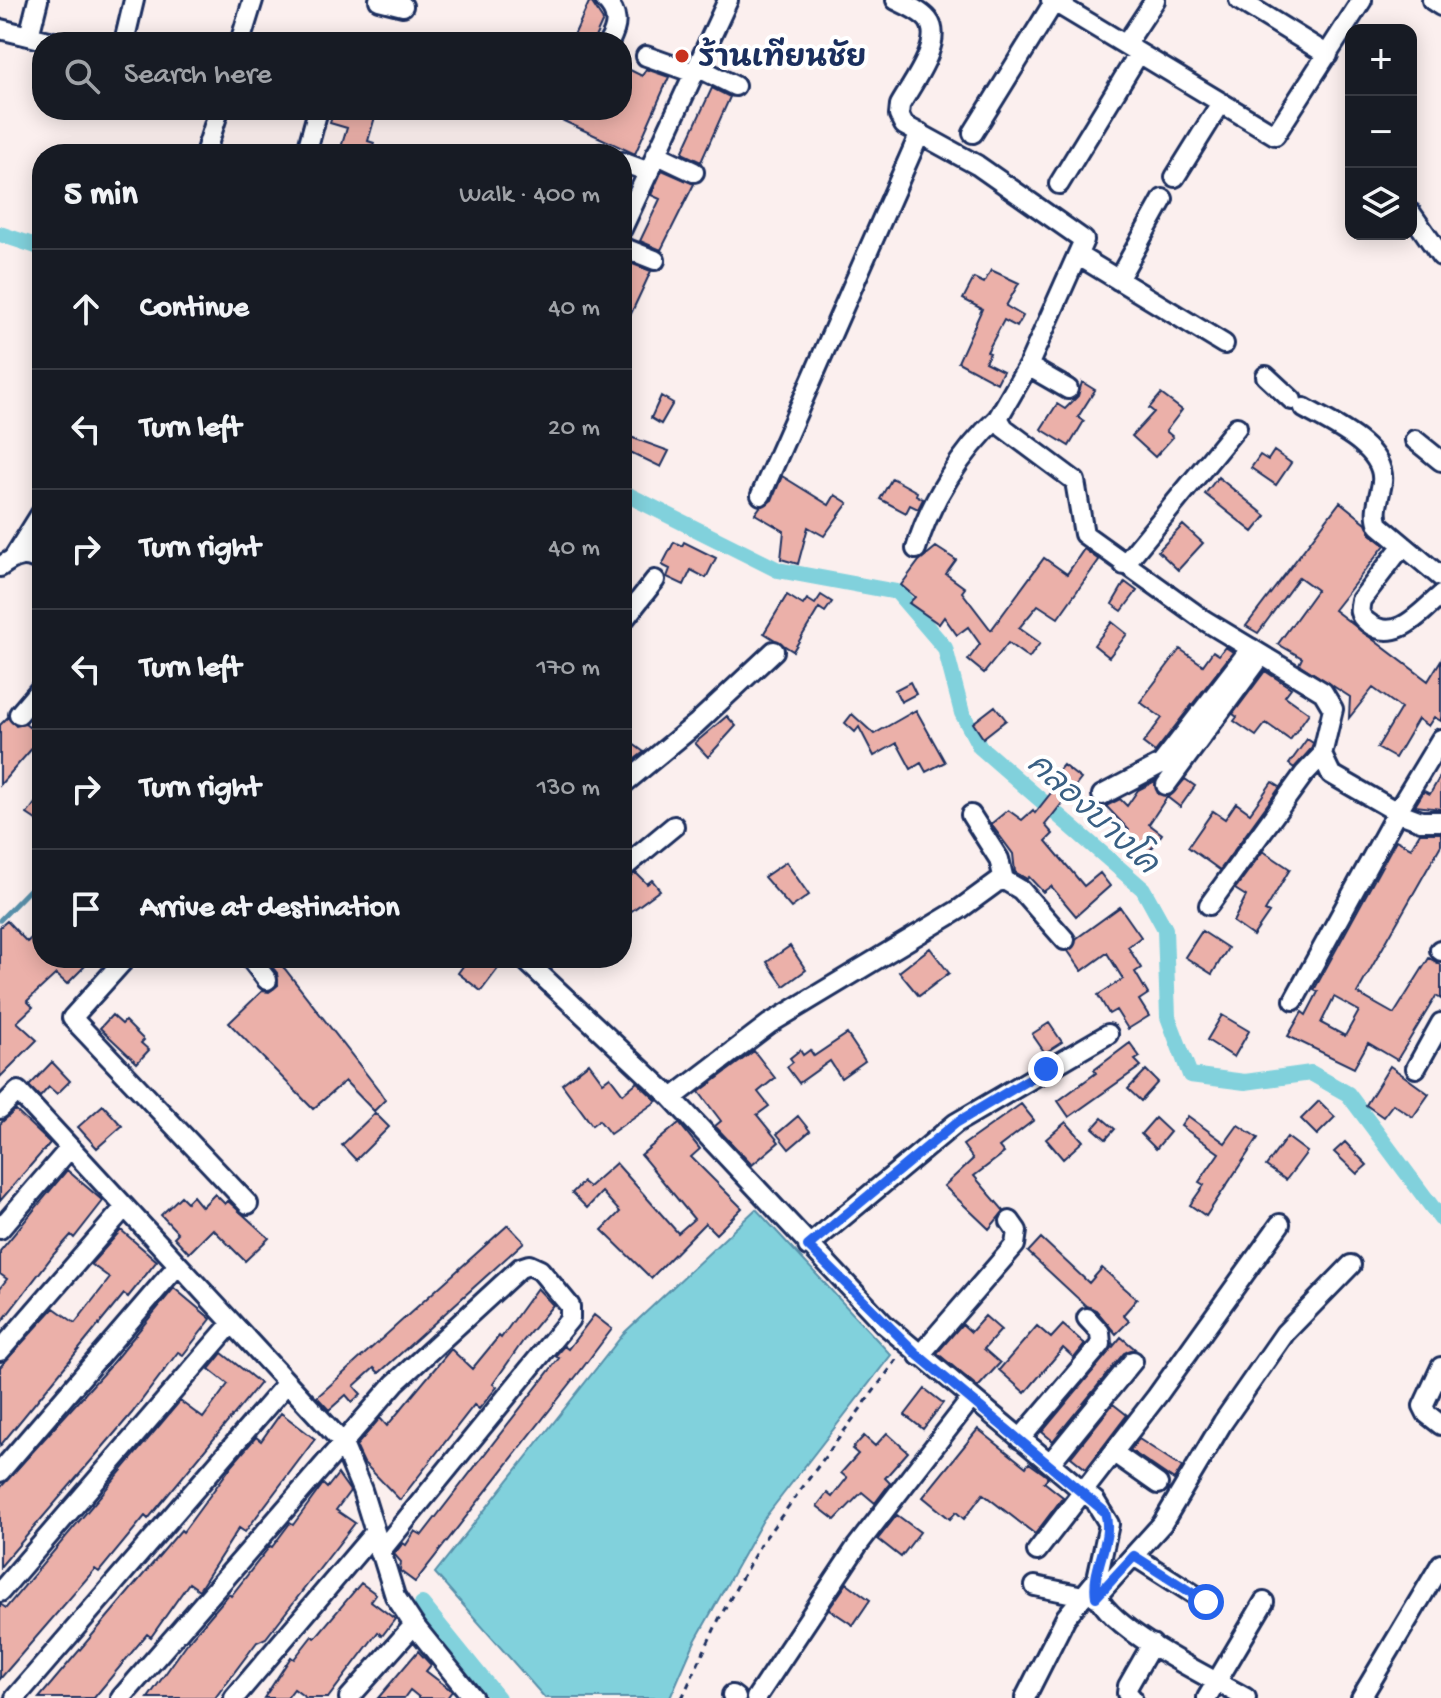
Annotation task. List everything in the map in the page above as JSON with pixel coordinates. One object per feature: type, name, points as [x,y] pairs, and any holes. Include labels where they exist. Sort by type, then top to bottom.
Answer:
[{"type":"street","points":[[29,36],[38,0]]},
{"type":"street","points":[[126,32],[134,0]]},
{"type":"street","points":[[243,32],[253,0]]},
{"type":"street","points":[[379,0],[403,6]]},
{"type":"street","points":[[605,0],[616,13],[615,32]]},
{"type":"street","points":[[632,207],[728,0]]},
{"type":"street","points":[[896,0],[927,17],[934,30],[932,43],[900,105],[899,115],[904,125],[977,165],[1082,236],[1084,245],[1028,366],[998,418],[982,432],[943,489],[924,524],[916,549]]},
{"type":"street","points":[[1059,184],[1155,0]]},
{"type":"street","points":[[1239,0],[1328,55]]},
{"type":"street","points":[[973,133],[1053,1],[1275,135],[1362,0]]},
{"type":"street","points":[[1432,0],[1441,6]]},
{"type":"street","points":[[0,29],[32,37]]},
{"type":"street","points":[[646,56],[696,70],[735,86]]},
{"type":"street","points":[[1175,177],[1221,103]]},
{"type":"street","points":[[208,144],[216,120]]},
{"type":"street","points":[[309,144],[315,120]]},
{"type":"street","points":[[761,495],[920,133]]},
{"type":"street","points":[[632,162],[652,163],[694,172]]},
{"type":"street","points":[[1118,280],[1163,199]]},
{"type":"street","points":[[1417,222],[1441,256]]},
{"type":"street","points":[[632,251],[655,260]]},
{"type":"street","points":[[1079,256],[1224,344]]},
{"type":"street","points":[[1028,366],[1068,389]]},
{"type":"street","points":[[1266,376],[1298,404],[1375,456],[1382,479],[1375,517],[1379,525],[1441,577]]},
{"type":"street","points":[[998,418],[1004,428],[1069,473],[1075,481],[1084,534],[1124,565],[1330,699],[1333,709],[1322,755],[1304,774],[1209,905]]},
{"type":"street","points":[[1124,565],[1237,427]]},
{"type":"street","points":[[1415,440],[1441,461]]},
{"type":"street","points":[[7,562],[32,526]]},
{"type":"street","points":[[1403,545],[1361,600],[1359,611],[1362,618],[1381,630],[1392,631],[1441,595]]},
{"type":"street","points":[[7,562],[26,555],[32,558]]},
{"type":"street","points":[[632,609],[655,580]]},
{"type":"street","points":[[632,777],[696,724],[774,651]]},
{"type":"street","points":[[1166,785],[1256,652]]},
{"type":"street","points":[[1102,795],[1161,764],[1256,652]]},
{"type":"street","points":[[19,714],[32,699]]},
{"type":"street","points":[[1294,1000],[1397,812],[1441,739]]},
{"type":"street","points":[[1322,755],[1331,774],[1397,812],[1421,821],[1441,821]]},
{"type":"street","points":[[971,815],[999,859],[1004,880],[1021,890],[1065,940]]},
{"type":"street","points":[[632,861],[674,826]]},
{"type":"street","points":[[672,1098],[769,1024],[1004,880]]},
{"type":"street","points":[[117,968],[72,1018],[248,1204]]},
{"type":"street","points":[[258,968],[267,980]]},
{"type":"street","points":[[534,968],[672,1098],[808,1246],[913,1351],[1105,1512],[1109,1524],[1091,1592]]},
{"type":"street","points":[[1416,1068],[1441,1023]]},
{"type":"street","points":[[808,1246],[956,1123],[1108,1034]]},
{"type":"street","points":[[0,1109],[18,1091],[342,1442],[362,1490],[379,1553],[395,1596],[469,1696]]},
{"type":"street","points":[[0,1229],[70,1148]]},
{"type":"street","points":[[0,1351],[125,1207]]},
{"type":"street","points":[[913,1351],[1015,1245],[1017,1231],[1010,1221]]},
{"type":"street","points":[[1037,1551],[1114,1453],[1280,1224]]},
{"type":"street","points":[[0,1472],[178,1265]]},
{"type":"street","points":[[121,1698],[395,1383],[520,1268],[529,1265],[540,1270],[570,1306],[570,1319],[379,1553]]},
{"type":"street","points":[[1025,1698],[1066,1617],[1134,1556],[1162,1524],[1223,1422],[1285,1333],[1351,1265]]},
{"type":"street","points":[[1020,1439],[1101,1344],[1100,1332],[1087,1318]]},
{"type":"street","points":[[0,1592],[232,1323]]},
{"type":"street","points":[[1050,1463],[1133,1361]]},
{"type":"street","points":[[1441,1367],[1423,1406],[1427,1414],[1441,1425]]},
{"type":"street","points":[[15,1698],[287,1383]]},
{"type":"street","points":[[756,1698],[857,1546],[971,1399]]},
{"type":"street","points":[[1114,1453],[1158,1484]]},
{"type":"street","points":[[234,1698],[374,1533]]},
{"type":"street","points":[[1134,1556],[1206,1602]]},
{"type":"street","points":[[1361,1698],[1441,1564]]},
{"type":"street","points":[[1035,1586],[1091,1592],[1113,1618],[1246,1698]]},
{"type":"street","points":[[1207,1698],[1264,1602]]},
{"type":"street","points":[[349,1698],[414,1625]]},
{"type":"street","points":[[1132,1698],[1127,1693],[1128,1686],[1152,1644]]},
{"type":"path","points":[[682,1698],[719,1619],[760,1545],[913,1351]]},
{"type":"water","points":[[756,1209],[891,1355],[763,1520],[694,1643],[670,1698],[545,1698],[435,1573],[625,1332]]},
{"type":"building","points":[[590,0],[603,20],[598,32],[576,32]]},
{"type":"building","points":[[646,69],[669,77],[635,154],[632,153],[632,144],[613,144],[562,120],[632,120],[632,71],[642,76]]},
{"type":"building","points":[[712,88],[730,97],[701,162],[682,153]]},
{"type":"building","points":[[331,120],[374,120],[368,141],[374,144],[342,144],[347,128],[330,123]]},
{"type":"building","points":[[662,170],[694,184],[661,250],[640,241],[660,199],[651,195]]},
{"type":"building","points":[[632,264],[651,271],[632,312]]},
{"type":"building","points":[[991,270],[1019,283],[1006,306],[1023,316],[1017,327],[1004,320],[987,352],[990,353],[985,362],[1003,371],[997,383],[958,362],[982,309],[963,299],[974,278],[984,283]]},
{"type":"building","points":[[1082,382],[1095,390],[1078,417],[1084,421],[1069,446],[1041,429],[1057,404],[1065,409],[1078,396]]},
{"type":"building","points":[[1161,394],[1182,410],[1166,431],[1173,437],[1155,457],[1132,436],[1154,412],[1149,408]]},
{"type":"building","points":[[661,396],[673,403],[661,424],[651,418]]},
{"type":"building","points":[[632,438],[669,451],[661,467],[632,453]]},
{"type":"building","points":[[1274,451],[1291,463],[1276,485],[1251,468],[1260,455],[1268,460]]},
{"type":"building","points":[[782,476],[829,505],[835,495],[848,503],[824,536],[808,527],[798,564],[781,559],[784,531],[755,514],[772,500]]},
{"type":"building","points":[[1218,477],[1266,516],[1253,532],[1205,494]]},
{"type":"building","points":[[892,478],[917,492],[916,495],[923,499],[918,509],[910,505],[906,513],[880,499]]},
{"type":"building","points":[[1340,502],[1366,523],[1371,534],[1385,545],[1334,610],[1428,681],[1441,660],[1441,721],[1434,717],[1428,726],[1418,719],[1395,758],[1377,748],[1401,708],[1373,688],[1349,718],[1350,697],[1299,664],[1302,658],[1278,644],[1317,590],[1299,577],[1258,633],[1246,626]]},
{"type":"building","points":[[1183,525],[1203,543],[1178,570],[1158,551]]},
{"type":"building","points":[[674,542],[682,546],[684,542],[716,558],[706,578],[691,570],[684,585],[667,577],[670,569],[662,565]]},
{"type":"building","points":[[936,547],[956,560],[946,574],[965,588],[962,592],[991,630],[1044,558],[1067,574],[1084,549],[1099,560],[1058,618],[1038,605],[1019,628],[1040,643],[1029,658],[1008,643],[984,673],[968,660],[980,644],[968,627],[957,635],[944,617],[939,624],[909,603],[915,597],[901,585],[919,561]]},
{"type":"building","points":[[1125,582],[1137,591],[1122,611],[1112,604]]},
{"type":"building","points":[[787,595],[803,605],[807,599],[815,604],[821,595],[832,602],[825,612],[819,608],[793,651],[764,633]]},
{"type":"building","points":[[1112,622],[1127,634],[1109,657],[1094,645]]},
{"type":"building","points":[[1225,647],[1233,652],[1155,752],[1143,743],[1162,718],[1140,702],[1180,649],[1203,665],[1213,651],[1219,655]]},
{"type":"building","points":[[1265,671],[1291,688],[1285,696],[1309,713],[1290,740],[1266,723],[1256,736],[1234,721],[1237,717],[1233,714]]},
{"type":"building","points":[[910,682],[916,694],[901,702],[895,690]]},
{"type":"building","points":[[995,706],[1006,720],[983,738],[973,723]]},
{"type":"building","points":[[916,710],[945,762],[926,772],[921,763],[911,769],[897,743],[874,756],[859,727],[855,732],[845,723],[852,714],[874,734]]},
{"type":"building","points":[[727,716],[736,726],[708,757],[695,743]]},
{"type":"building","points":[[8,717],[16,726],[25,724],[29,727],[32,723],[32,748],[0,785],[0,725]]},
{"type":"building","points":[[1307,739],[1313,743],[1311,749],[1294,768],[1289,764]]},
{"type":"building","points":[[632,743],[644,752],[632,761]]},
{"type":"building","points":[[1063,765],[1081,779],[1045,825],[1053,834],[1046,841],[1084,886],[1100,873],[1110,886],[1076,916],[1051,886],[1043,892],[1029,877],[1027,879],[1015,872],[1013,854],[991,824],[1008,810],[1022,820],[1033,810],[1035,813],[1054,789],[1047,784]]},
{"type":"building","points":[[1441,775],[1441,809],[1415,806],[1424,791],[1430,794]]},
{"type":"building","points":[[1185,779],[1195,786],[1180,807],[1167,797],[1149,824],[1162,834],[1141,863],[1117,846],[1129,830],[1106,806],[1120,799],[1127,806],[1138,790],[1155,781],[1158,794],[1170,796]]},
{"type":"building","points":[[1272,782],[1280,787],[1220,870],[1188,847],[1213,811],[1225,819],[1236,803],[1250,813]]},
{"type":"building","points":[[1420,833],[1441,833],[1441,845],[1357,993],[1394,1014],[1429,958],[1441,965],[1441,999],[1436,996],[1397,1060],[1368,1043],[1354,1068],[1288,1036],[1302,1012],[1306,1015],[1318,992],[1314,990],[1396,840],[1411,848]],"holes":[[[1334,997],[1359,1011],[1345,1036],[1321,1023]]]},
{"type":"building","points":[[1263,851],[1290,869],[1265,911],[1269,913],[1253,936],[1233,922],[1246,896],[1235,889]]},
{"type":"building","points":[[786,862],[809,895],[791,908],[764,877]]},
{"type":"building","points":[[636,873],[647,884],[652,880],[660,890],[632,911],[632,875]]},
{"type":"building","points":[[1120,907],[1141,937],[1128,947],[1141,968],[1135,972],[1148,994],[1139,1000],[1149,1016],[1128,1029],[1116,1010],[1109,1014],[1098,995],[1123,979],[1107,953],[1082,971],[1068,951],[1077,938]]},
{"type":"building","points":[[7,921],[27,942],[32,937],[32,968],[83,968],[67,984],[56,974],[27,1001],[33,1007],[17,1022],[37,1040],[0,1077],[0,927]]},
{"type":"building","points":[[1202,931],[1228,948],[1212,974],[1185,957]]},
{"type":"building","points":[[790,946],[806,970],[784,986],[767,962]]},
{"type":"building","points":[[930,948],[949,973],[919,996],[899,972]]},
{"type":"building","points":[[273,968],[285,969],[378,1089],[385,1100],[374,1111],[345,1081],[313,1109],[229,1023],[262,991],[269,992],[278,985],[277,973]]},
{"type":"building","points":[[462,968],[498,968],[481,991],[458,973]]},
{"type":"building","points":[[112,1015],[122,1024],[125,1021],[144,1040],[141,1043],[149,1050],[137,1063],[100,1028]]},
{"type":"building","points":[[1222,1015],[1249,1031],[1234,1057],[1207,1040]]},
{"type":"building","points":[[1049,1023],[1062,1042],[1045,1053],[1032,1034]]},
{"type":"building","points":[[847,1034],[865,1061],[841,1078],[830,1061],[799,1083],[787,1067],[793,1062],[790,1058],[800,1050],[803,1055],[810,1050],[814,1056]]},
{"type":"building","points":[[1130,1043],[1140,1057],[1135,1060],[1141,1066],[1069,1117],[1058,1101]]},
{"type":"building","points":[[754,1051],[775,1078],[758,1092],[769,1106],[757,1115],[779,1142],[752,1165],[715,1126],[721,1121],[699,1092]]},
{"type":"building","points":[[52,1062],[70,1081],[57,1094],[49,1087],[40,1097],[29,1086]]},
{"type":"building","points":[[589,1063],[603,1082],[610,1077],[623,1094],[637,1082],[657,1101],[610,1134],[599,1120],[592,1125],[562,1084]]},
{"type":"building","points":[[1390,1066],[1429,1094],[1413,1117],[1393,1104],[1383,1117],[1366,1105]]},
{"type":"building","points":[[1146,1070],[1158,1082],[1141,1101],[1128,1089]]},
{"type":"building","points":[[1319,1101],[1335,1117],[1317,1135],[1301,1119]]},
{"type":"building","points":[[1021,1104],[1034,1120],[999,1147],[1004,1153],[974,1176],[1004,1211],[989,1229],[944,1186],[973,1159],[963,1145]]},
{"type":"building","points":[[103,1105],[122,1126],[97,1148],[78,1127]]},
{"type":"building","points":[[15,1110],[50,1143],[0,1201],[0,1124]]},
{"type":"building","points":[[375,1113],[389,1127],[356,1160],[342,1145]]},
{"type":"building","points":[[798,1116],[810,1131],[789,1149],[777,1134]]},
{"type":"building","points":[[1188,1116],[1225,1143],[1238,1125],[1258,1138],[1206,1216],[1190,1205],[1204,1185],[1199,1182],[1219,1153],[1181,1126]]},
{"type":"building","points":[[1102,1118],[1115,1129],[1106,1139],[1093,1128]]},
{"type":"building","points":[[1155,1118],[1170,1132],[1156,1149],[1141,1134]]},
{"type":"building","points":[[1066,1122],[1083,1141],[1063,1159],[1046,1139]]},
{"type":"building","points":[[679,1123],[700,1149],[691,1157],[742,1208],[716,1234],[705,1223],[651,1278],[602,1230],[620,1212],[602,1192],[587,1208],[572,1193],[583,1182],[589,1187],[616,1163],[678,1233],[694,1219],[641,1155]]},
{"type":"building","points":[[1287,1137],[1307,1152],[1286,1180],[1266,1166]]},
{"type":"building","points":[[1345,1142],[1367,1165],[1357,1174],[1334,1152]]},
{"type":"building","points":[[67,1170],[103,1201],[74,1238],[71,1235],[54,1254],[0,1324],[0,1288],[7,1279],[0,1274],[0,1251]]},
{"type":"building","points":[[215,1194],[225,1204],[228,1201],[269,1238],[245,1261],[213,1229],[189,1253],[174,1237],[178,1233],[161,1215],[181,1196],[187,1202],[193,1196],[202,1207]]},
{"type":"building","points":[[508,1225],[524,1242],[379,1373],[374,1368],[354,1386],[361,1394],[352,1402],[346,1395],[329,1410],[317,1397]]},
{"type":"building","points":[[121,1230],[157,1261],[128,1297],[124,1294],[0,1446],[0,1367],[54,1308],[75,1323],[110,1278],[91,1264]]},
{"type":"building","points":[[1041,1238],[1089,1283],[1102,1268],[1137,1299],[1123,1315],[1129,1321],[1116,1334],[1096,1310],[1086,1306],[1028,1252]]},
{"type":"building","points":[[174,1288],[211,1319],[183,1355],[178,1352],[132,1413],[0,1567],[0,1488],[108,1368]]},
{"type":"building","points":[[537,1288],[553,1305],[493,1384],[497,1387],[479,1409],[474,1405],[400,1500],[364,1463],[356,1446],[380,1418],[387,1426],[451,1349],[472,1369],[499,1336],[501,1338]]},
{"type":"building","points":[[594,1315],[612,1329],[415,1582],[400,1571],[401,1562],[394,1554],[403,1543],[406,1545],[415,1531],[422,1535],[559,1358],[555,1356],[564,1346],[568,1349]]},
{"type":"building","points":[[985,1316],[1001,1330],[984,1349],[1000,1363],[978,1387],[937,1353],[962,1324],[971,1332]]},
{"type":"building","points":[[1063,1325],[1085,1344],[1074,1358],[1063,1348],[1025,1393],[999,1370],[1037,1326],[1051,1338]]},
{"type":"building","points":[[1121,1337],[1135,1349],[1124,1353],[1053,1441],[1042,1432]]},
{"type":"building","points":[[222,1353],[260,1383],[148,1519],[145,1516],[99,1572],[95,1569],[0,1679],[0,1604],[6,1608],[180,1401],[203,1418],[228,1384],[209,1369]]},
{"type":"building","points":[[925,1389],[943,1403],[923,1429],[905,1415]]},
{"type":"building","points":[[1113,1404],[1127,1415],[1086,1469],[1071,1457]]},
{"type":"building","points":[[281,1413],[315,1439],[245,1532],[239,1528],[199,1590],[189,1583],[151,1637],[147,1634],[94,1698],[39,1698],[181,1530],[183,1532],[233,1464],[256,1437],[261,1441]]},
{"type":"building","points":[[978,1429],[1026,1467],[1029,1463],[1048,1477],[1044,1482],[1063,1497],[1035,1534],[983,1494],[964,1519],[956,1512],[950,1519],[923,1497]]},
{"type":"building","points":[[887,1433],[908,1452],[885,1478],[890,1483],[875,1503],[862,1492],[835,1520],[817,1506],[827,1493],[832,1497],[847,1478],[841,1473],[858,1454],[852,1449],[864,1436],[875,1446]]},
{"type":"building","points":[[1139,1439],[1182,1467],[1174,1480],[1130,1450]]},
{"type":"building","points":[[338,1474],[350,1491],[336,1510],[355,1523],[266,1638],[257,1642],[215,1698],[148,1698],[188,1642],[229,1594],[231,1596],[290,1523],[293,1525],[323,1484],[327,1488]]},
{"type":"building","points":[[897,1515],[920,1532],[901,1557],[878,1539]]},
{"type":"building","points":[[361,1583],[376,1594],[371,1601],[395,1619],[382,1636],[378,1632],[328,1698],[306,1698],[294,1689],[287,1698],[264,1698],[291,1657],[294,1659],[312,1636],[315,1638]]},
{"type":"building","points":[[847,1583],[870,1600],[853,1625],[829,1609]]},
{"type":"building","points":[[418,1651],[431,1665],[426,1671],[452,1691],[447,1698],[420,1698],[410,1690],[404,1698],[378,1698]]},
{"type":"waterway","name":"คลองบางโค","points":[[0,234],[32,245]]},
{"type":"waterway","name":"คลองบางโค","points":[[632,497],[778,570],[897,592],[945,648],[962,713],[980,747],[1143,889],[1165,929],[1168,1017],[1190,1075],[1245,1082],[1311,1073],[1348,1094],[1441,1219]]},
{"type":"waterway","points":[[0,920],[32,887]]},
{"type":"waterway","points":[[422,1604],[498,1698]]},
{"type":"place","name":"ร้านเทียนชัย","points":[[682,56]]},
{"type":"route","points":[[1046,1069],[956,1123],[808,1246],[919,1356],[1105,1512],[1109,1524],[1108,1535],[1095,1573],[1096,1597],[1134,1556],[1206,1602]]}]
